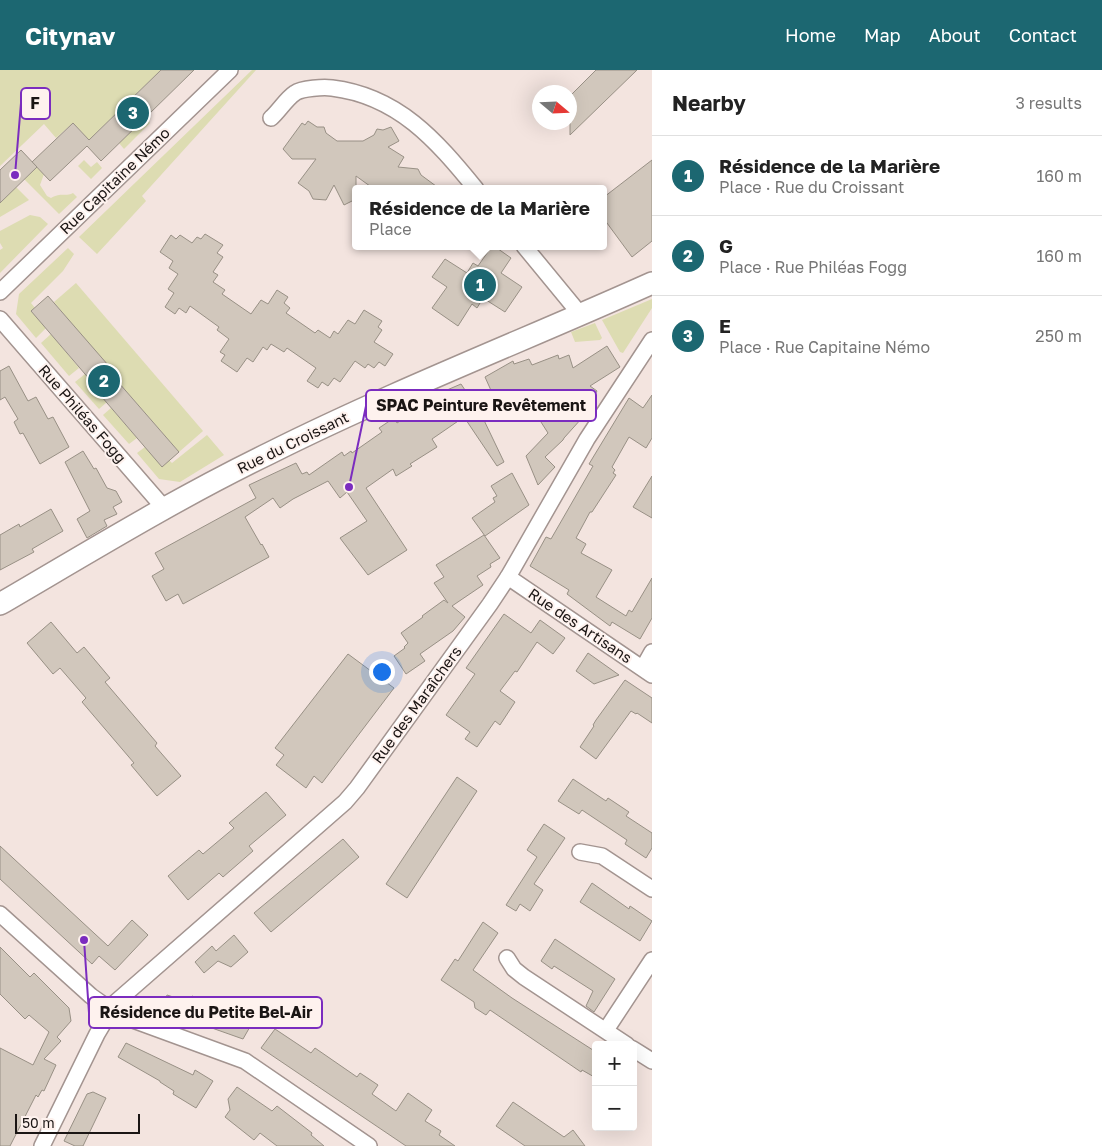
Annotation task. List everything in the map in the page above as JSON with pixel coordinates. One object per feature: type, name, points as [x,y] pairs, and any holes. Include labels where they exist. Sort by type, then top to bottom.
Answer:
[{"type":"street","name":"Rue Capitaine Némo","points":[[0,292],[230,70]]},
{"type":"street","points":[[271,118],[296,92],[323,87],[352,91],[383,102],[409,118],[450,157],[473,185]]},
{"type":"street","points":[[527,250],[580,314]]},
{"type":"street","name":"Rue du Croissant","points":[[0,604],[164,508],[270,453],[652,283]]},
{"type":"street","name":"Rue Philéas Fogg","points":[[0,319],[164,508]]},
{"type":"street","name":"Rue des Maraîchers","points":[[42,1146],[97,1034],[116,1002],[345,802],[508,577],[587,439],[652,340]]},
{"type":"street","name":"Rue des Artisans","points":[[508,577],[647,672]]},
{"type":"street","points":[[647,672],[652,652]]},
{"type":"street","points":[[580,852],[602,856],[652,889]]},
{"type":"street","points":[[0,914],[91,996],[111,1010],[245,1062],[369,1146]]},
{"type":"street","points":[[507,958],[514,969],[524,977],[621,1041]]},
{"type":"street","points":[[606,1030],[652,960]]},
{"type":"street","points":[[637,1052],[652,1061]]},
{"type":"green space","points":[[0,70],[161,70],[89,140],[73,123],[56,138],[44,124],[0,166]]},
{"type":"green space","points":[[252,70],[256,70],[142,196],[146,201],[97,254],[79,237]]},
{"type":"green space","points":[[146,117],[150,123],[124,149],[119,143]]},
{"type":"green space","points":[[84,160],[91,167],[97,162],[102,168],[91,179],[78,166]]},
{"type":"green space","points":[[37,167],[44,174],[40,185],[47,196],[51,198],[73,193],[77,197],[59,214],[24,179]]},
{"type":"green space","points":[[16,187],[29,200],[0,217],[0,203]]},
{"type":"green space","points":[[30,215],[40,217],[48,224],[0,273],[0,250],[3,248],[0,243],[0,231]]},
{"type":"green space","points":[[68,248],[74,254],[63,271],[31,303],[35,308],[31,311],[46,328],[36,338],[16,314],[19,294]]},
{"type":"green space","points":[[76,283],[203,431],[179,452],[112,375],[54,302]]},
{"type":"green space","points":[[652,299],[652,308],[623,353],[620,352],[602,320]]},
{"type":"green space","points":[[595,323],[602,338],[600,340],[575,342],[571,332]]},
{"type":"green space","points":[[51,334],[79,368],[69,376],[41,343]]},
{"type":"green space","points":[[85,374],[107,402],[99,409],[75,382]]},
{"type":"green space","points":[[111,408],[137,438],[129,444],[103,415]]},
{"type":"green space","points":[[207,435],[224,455],[180,482],[159,479],[137,453],[145,447],[162,466],[169,460],[172,463]]},
{"type":"building","points":[[161,70],[194,70],[101,161],[87,146],[50,181],[32,162],[73,123],[89,140]]},
{"type":"building","points":[[596,70],[637,70],[577,128],[577,89]]},
{"type":"building","points":[[308,121],[317,127],[324,127],[326,133],[337,141],[363,141],[374,135],[377,129],[383,130],[391,127],[399,141],[388,147],[404,157],[398,167],[418,169],[421,175],[435,185],[368,185],[356,176],[356,185],[352,185],[352,201],[344,205],[334,185],[326,200],[313,199],[309,191],[298,183],[316,159],[292,159],[283,149],[302,123],[305,125]]},
{"type":"building","points":[[21,150],[37,167],[0,203],[0,170]]},
{"type":"building","points":[[652,160],[652,241],[632,257],[607,223],[607,195]]},
{"type":"building","points":[[205,234],[223,245],[217,253],[223,257],[213,272],[218,275],[213,282],[225,290],[222,294],[251,314],[261,300],[268,304],[277,290],[288,297],[284,303],[290,308],[286,313],[315,333],[318,330],[330,338],[334,331],[338,334],[348,320],[355,324],[364,310],[382,321],[378,327],[382,330],[374,342],[393,354],[385,366],[379,362],[374,368],[368,364],[365,368],[355,361],[340,382],[334,378],[328,386],[322,382],[318,388],[307,381],[316,368],[287,348],[284,352],[271,344],[267,350],[263,347],[253,362],[247,358],[237,372],[221,361],[225,355],[220,352],[229,339],[217,330],[219,327],[190,306],[186,313],[179,308],[175,314],[165,307],[174,293],[168,289],[178,274],[169,268],[173,261],[160,252],[171,235],[176,239],[180,235],[192,243],[197,237],[201,239]]},
{"type":"building","points":[[489,250],[500,250],[511,258],[501,273],[522,287],[505,312],[483,298],[477,308],[472,304],[458,326],[432,308],[447,287],[432,277],[445,259],[467,273],[473,263],[478,266]]},
{"type":"building","points":[[48,296],[115,373],[112,375],[179,452],[162,467],[31,311]]},
{"type":"building","points":[[607,346],[620,367],[590,386],[597,391],[581,416],[582,418],[545,457],[555,467],[538,485],[526,456],[548,433],[525,397],[506,408],[504,403],[498,406],[485,377],[513,361],[514,364],[529,359],[532,365],[558,355],[559,359],[569,355],[573,368]]},
{"type":"building","points":[[9,366],[28,401],[36,397],[48,419],[53,417],[69,447],[40,464],[23,433],[20,434],[14,422],[18,419],[5,397],[0,400],[0,371]]},
{"type":"building","points":[[461,384],[481,414],[504,462],[497,466],[464,417],[432,439],[437,447],[410,464],[412,466],[396,476],[393,469],[366,488],[407,550],[368,575],[340,538],[367,521],[347,492],[340,498],[328,481],[280,508],[273,498],[245,517],[269,557],[183,604],[178,594],[166,601],[152,576],[164,569],[155,553],[256,498],[249,485],[296,463],[302,474],[307,472],[309,475],[342,452],[344,456],[351,451],[352,453],[382,432],[379,428],[394,418],[397,423],[447,390]]},
{"type":"building","points":[[652,395],[652,438],[646,448],[629,437],[612,467],[615,470],[613,473],[616,475],[592,512],[590,512],[576,538],[586,544],[581,553],[612,570],[596,597],[626,616],[629,610],[632,612],[652,578],[652,618],[640,639],[612,622],[610,626],[567,594],[569,590],[530,566],[546,537],[551,539],[593,466],[589,464],[629,398],[643,408]]},
{"type":"building","points":[[83,451],[94,469],[96,468],[107,488],[116,491],[122,502],[113,507],[117,514],[104,520],[107,526],[87,538],[77,519],[90,511],[65,462]]},
{"type":"building","points":[[512,473],[529,505],[485,536],[472,518],[495,502],[493,498],[497,496],[491,486]]},
{"type":"building","points":[[652,476],[652,518],[633,507]]},
{"type":"building","points":[[51,509],[63,531],[32,549],[34,552],[0,570],[0,535],[19,524],[20,527]]},
{"type":"building","points":[[484,535],[500,558],[490,564],[491,567],[477,576],[483,585],[452,606],[465,617],[453,631],[420,654],[425,661],[406,674],[394,656],[405,648],[408,643],[401,633],[444,600],[448,603],[434,583],[444,577],[436,565]]},
{"type":"building","points":[[504,614],[531,633],[540,620],[565,638],[553,654],[537,642],[517,672],[515,671],[500,691],[515,702],[500,725],[495,721],[477,747],[465,739],[470,732],[446,715],[475,674],[466,668]]},
{"type":"building","points":[[51,622],[77,653],[84,647],[110,678],[105,682],[157,743],[155,746],[181,776],[157,796],[131,765],[134,763],[82,702],[86,698],[60,668],[53,674],[27,643]]},
{"type":"building","points":[[588,653],[619,675],[594,684],[576,671]]},
{"type":"building","points":[[348,654],[394,688],[322,783],[314,776],[306,788],[276,765],[284,755],[275,748]]},
{"type":"building","points":[[625,680],[652,698],[652,723],[631,711],[596,759],[580,747],[596,720]]},
{"type":"building","points":[[457,777],[477,791],[407,898],[386,884]]},
{"type":"building","points":[[573,779],[606,801],[608,798],[629,812],[626,816],[652,833],[652,848],[646,858],[625,844],[627,840],[582,810],[579,814],[558,801]]},
{"type":"building","points":[[266,792],[286,815],[249,846],[253,851],[223,877],[219,873],[188,900],[168,876],[199,850],[203,854],[234,828],[229,823]]},
{"type":"building","points":[[544,824],[565,838],[534,884],[543,890],[530,911],[520,904],[516,911],[506,905],[537,857],[527,850]]},
{"type":"building","points":[[343,839],[359,857],[271,932],[254,913]]},
{"type":"building","points":[[0,846],[108,946],[132,920],[148,935],[115,970],[99,956],[92,964],[0,879]]},
{"type":"building","points":[[592,883],[629,909],[630,906],[652,921],[640,941],[580,902]]},
{"type":"building","points":[[483,922],[498,933],[473,970],[512,998],[592,1049],[592,1076],[582,1070],[581,1072],[490,1010],[486,1015],[475,1008],[474,1002],[441,980],[455,959],[458,961]]},
{"type":"building","points":[[234,935],[248,952],[231,967],[218,961],[204,973],[195,962],[212,946],[216,951]]},
{"type":"building","points":[[555,939],[615,979],[594,1012],[586,1006],[593,991],[554,966],[552,969],[541,961]]},
{"type":"building","points":[[0,947],[30,977],[34,973],[69,1008],[71,1021],[57,1037],[61,1041],[44,1059],[56,1065],[44,1091],[42,1090],[38,1097],[36,1095],[10,1146],[0,1146],[0,1048],[33,1065],[49,1032],[29,1015],[25,1019],[0,994]]},
{"type":"building","points":[[167,995],[189,1002],[192,996],[255,1018],[243,1039],[161,1010]]},
{"type":"building","points":[[275,1029],[311,1053],[315,1048],[357,1077],[360,1073],[378,1085],[372,1094],[396,1111],[408,1093],[432,1110],[425,1121],[441,1131],[439,1135],[455,1146],[406,1146],[261,1048]]},
{"type":"building","points":[[126,1043],[193,1075],[195,1070],[213,1081],[196,1108],[173,1094],[174,1091],[160,1081],[118,1057]]},
{"type":"building","points":[[237,1087],[272,1111],[277,1106],[312,1133],[311,1135],[324,1146],[277,1146],[260,1133],[254,1140],[225,1117],[230,1110],[228,1099]]},
{"type":"building","points":[[93,1092],[106,1098],[83,1146],[75,1146],[64,1141],[87,1094]]},
{"type":"building","points":[[513,1102],[564,1137],[573,1130],[585,1146],[525,1146],[496,1126]]},
{"type":"place","name":"E","points":[[133,113]]},
{"type":"place","name":"F","points":[[15,175]]},
{"type":"place","name":"Résidence de la Marière","points":[[480,285]]},
{"type":"place","name":"G","points":[[104,381]]},
{"type":"place","name":"SPAC Peinture Revêtement","points":[[349,487]]},
{"type":"place","name":"Résidence du Petite Bel-Air","points":[[84,940]]}]
